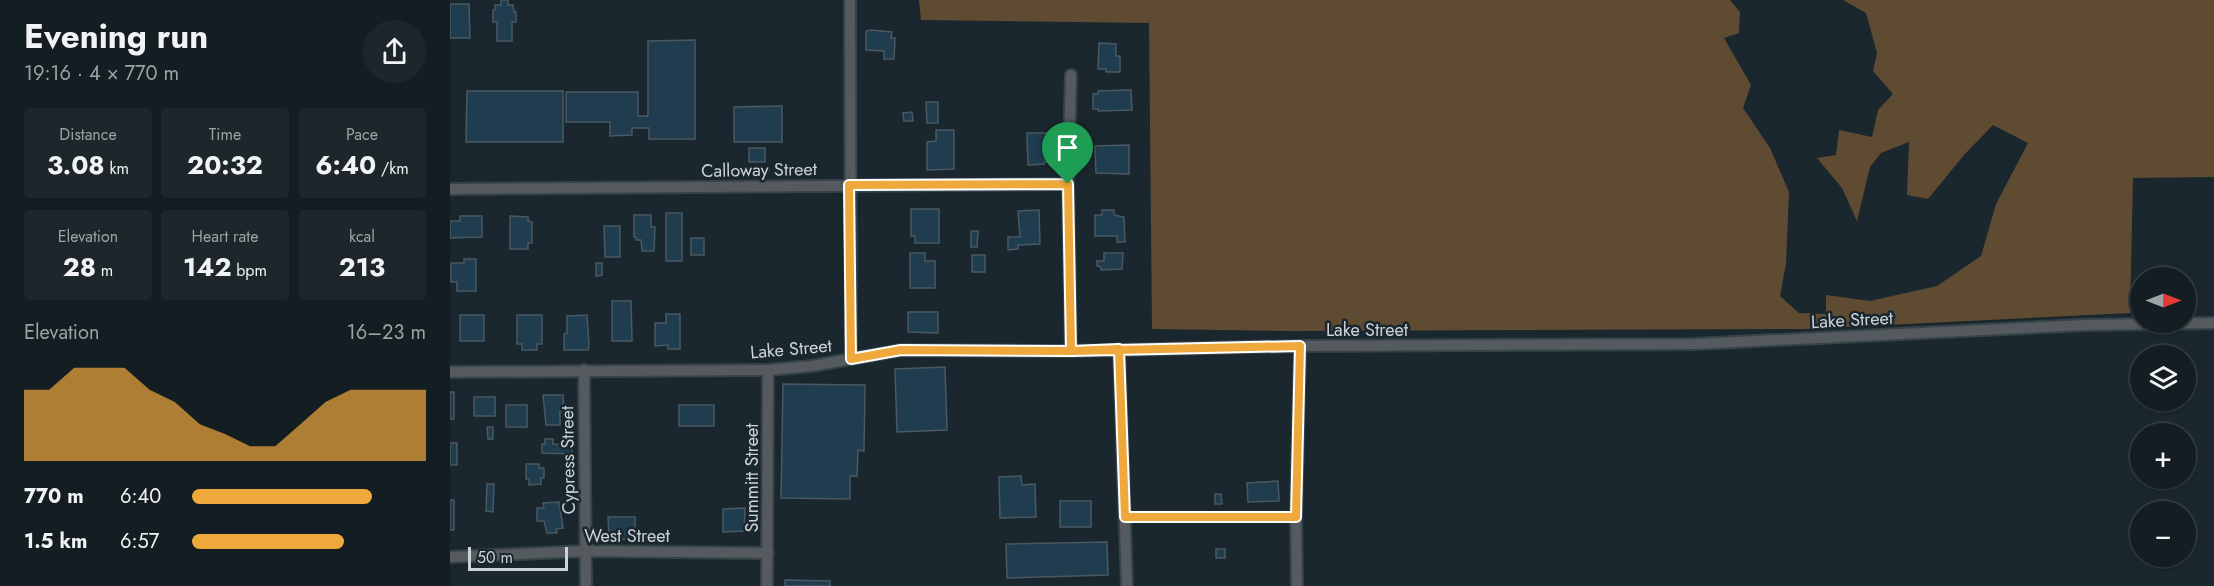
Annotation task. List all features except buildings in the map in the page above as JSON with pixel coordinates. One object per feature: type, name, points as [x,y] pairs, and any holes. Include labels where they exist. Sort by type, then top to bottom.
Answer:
[{"type":"street","points":[[850,0],[851,359]]},
{"type":"street","points":[[1071,75],[1068,184],[1071,351]]},
{"type":"street","name":"Calloway Street","points":[[450,189],[1068,184]]},
{"type":"street","name":"Lake Street","points":[[450,372],[768,370],[812,366],[901,350],[1071,351],[1300,346],[1695,344],[2072,325],[2214,323]]},
{"type":"street","points":[[1297,586],[1296,517],[1300,346]]},
{"type":"street","points":[[1119,349],[1127,586]]},
{"type":"street","name":"Cypress Street","points":[[584,370],[586,586]]},
{"type":"street","name":"Summitt Street","points":[[767,586],[768,370]]},
{"type":"street","name":"West Street","points":[[450,557],[586,552],[768,553]]},
{"type":"path","points":[[1125,517],[1296,517]]},
{"type":"shaded area","points":[[919,0],[1730,0],[1740,12],[1739,33],[1724,38],[1751,85],[1743,108],[1770,148],[1789,192],[1786,264],[1780,296],[1799,313],[1826,314],[1826,295],[1870,301],[1937,286],[1981,256],[1996,204],[2028,143],[1993,125],[1964,155],[1928,199],[1907,195],[1909,142],[1881,153],[1870,167],[1857,221],[1842,188],[1817,158],[1836,155],[1839,130],[1872,137],[1878,110],[1893,94],[1873,71],[1877,53],[1866,13],[1843,0],[2214,0],[2214,177],[2133,178],[2130,313],[1805,329],[1295,331],[1152,329],[1149,23],[921,20]]},
{"type":"route","points":[[1068,184],[849,185],[851,359],[901,350],[1071,351],[1119,349],[1300,346],[1296,517],[1125,517],[1119,349],[1071,351],[1068,184]]}]
